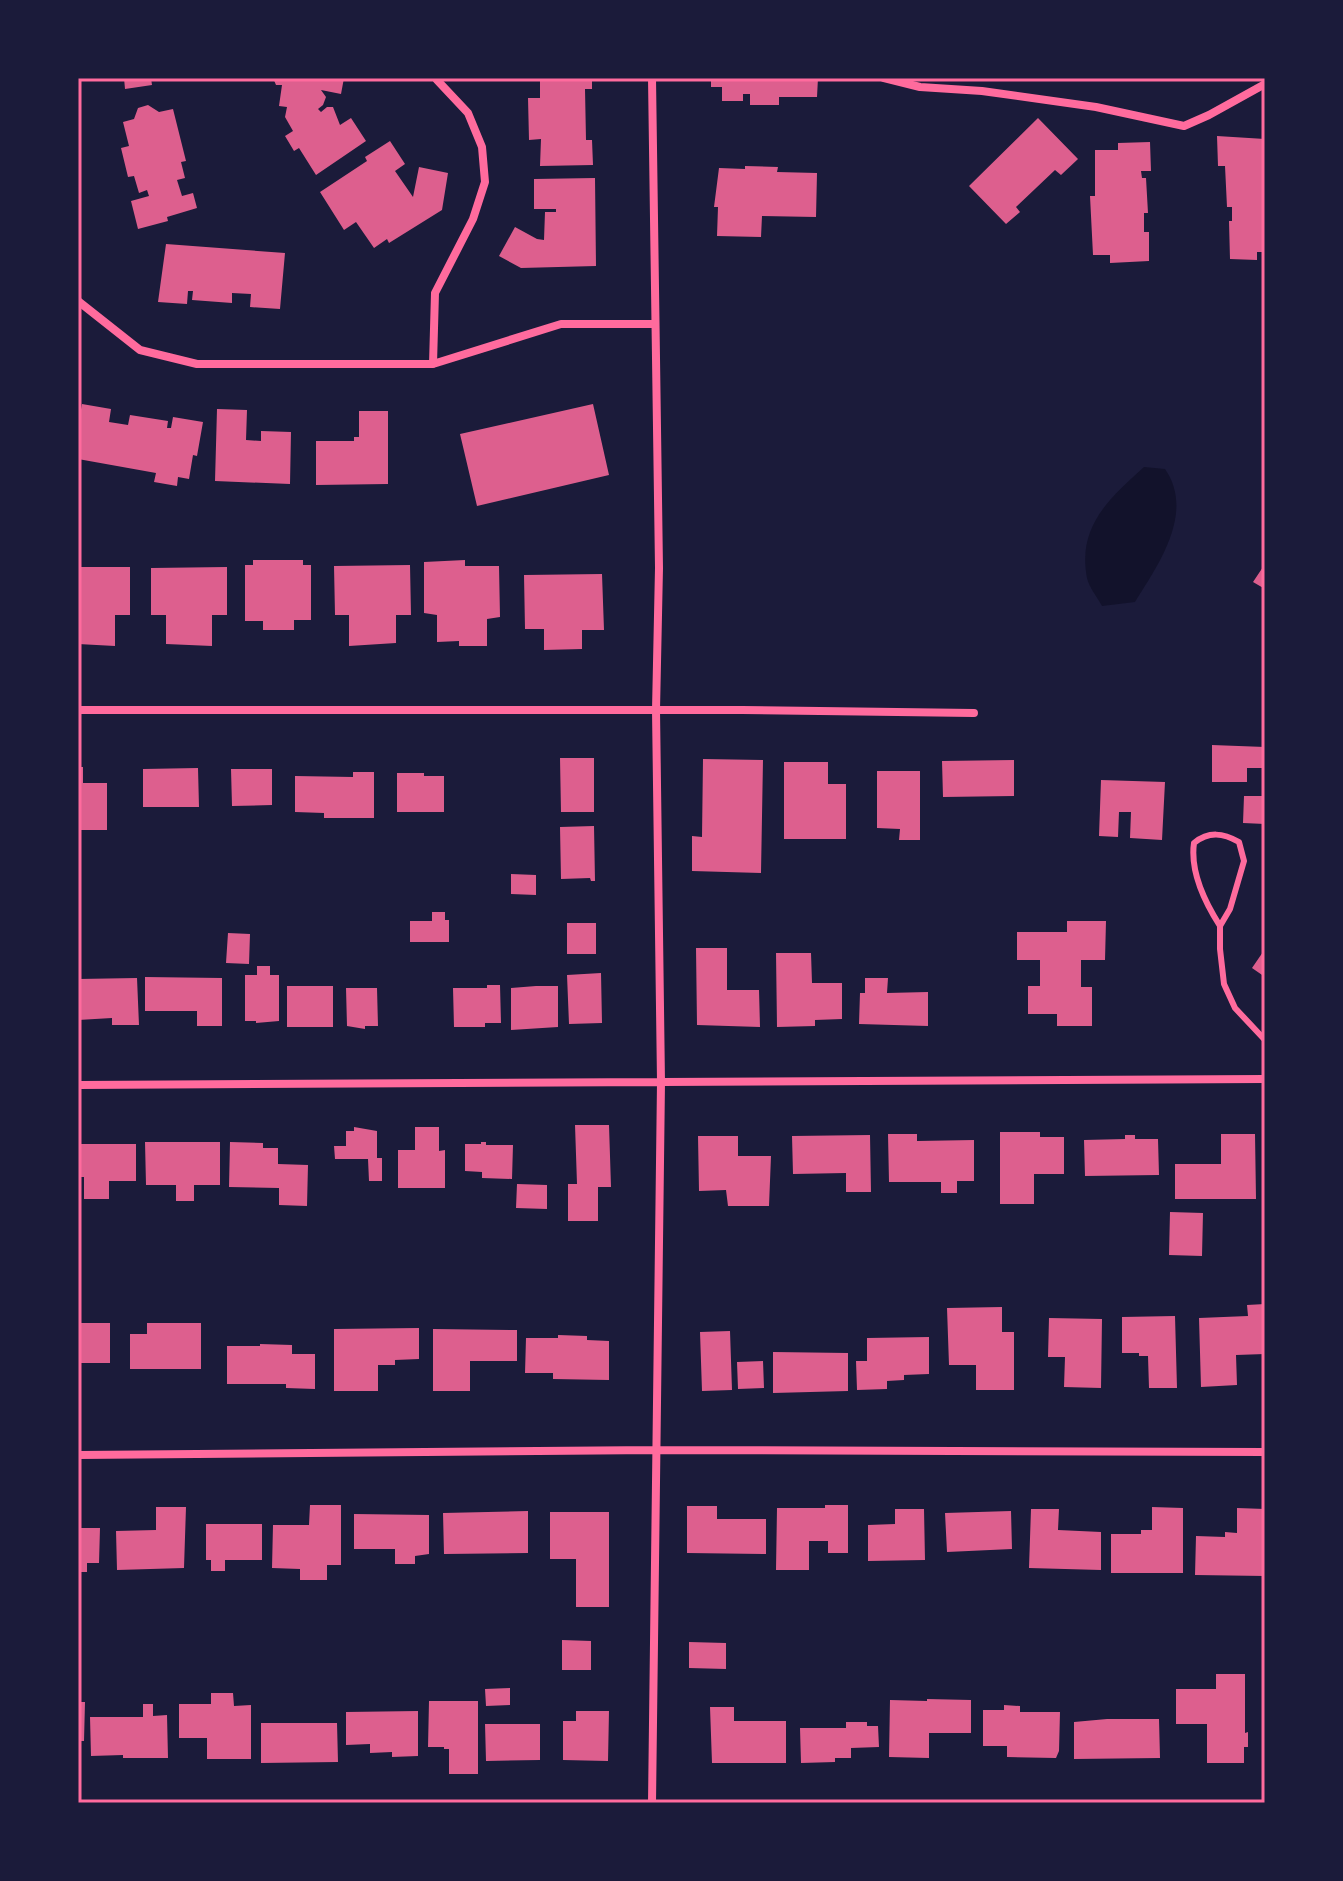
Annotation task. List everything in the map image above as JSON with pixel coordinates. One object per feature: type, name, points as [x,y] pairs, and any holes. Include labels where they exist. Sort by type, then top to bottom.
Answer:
[{"type":"street","points":[[652,78],[659,568],[656,710],[661,1082],[652,1803]]},
{"type":"street","points":[[884,78],[920,87],[982,91],[1096,107],[1184,126],[1265,84]]},
{"type":"street","points":[[433,364],[435,293],[473,219],[485,182],[482,147],[468,113],[437,80]]},
{"type":"street","points":[[78,301],[140,350],[197,364],[433,364],[561,324],[654,324]]},
{"type":"street","points":[[78,710],[974,713]]},
{"type":"street","points":[[78,1085],[1265,1079]]},
{"type":"street","points":[[78,1455],[656,1450],[1265,1452]]},
{"type":"lane","points":[[1220,926],[1230,909],[1244,861],[1239,842],[1226,835],[1205,834],[1194,843],[1191,860],[1209,908],[1220,926],[1224,984],[1235,1008],[1265,1040]]},
{"type":"shaded area","points":[[1144,467],[1165,469],[1173,486],[1175,520],[1170,537],[1135,602],[1102,606],[1087,578],[1087,543],[1108,502]]},
{"type":"building","points":[[124,78],[151,78],[152,85],[125,89]]},
{"type":"building","points":[[273,78],[344,78],[341,94],[321,90],[326,97],[318,109],[321,112],[333,107],[340,125],[351,118],[366,141],[316,175],[299,148],[294,151],[285,136],[293,131],[285,117],[287,107],[279,106],[282,85],[276,85]]},
{"type":"building","points":[[540,78],[592,78],[592,89],[585,89],[586,140],[592,140],[593,165],[540,166],[541,139],[529,140],[528,98],[540,98]]},
{"type":"building","points":[[711,78],[818,78],[817,97],[779,97],[779,105],[750,105],[750,94],[743,94],[743,101],[722,101],[722,87],[711,87]]},
{"type":"building","points":[[148,105],[159,112],[173,109],[186,161],[181,162],[185,178],[177,180],[182,196],[193,193],[197,208],[167,217],[168,221],[138,229],[131,201],[149,196],[147,190],[139,193],[134,176],[128,177],[121,148],[129,146],[123,122],[134,119],[138,108]]},
{"type":"building","points":[[1038,118],[1078,159],[1061,175],[1055,170],[1016,207],[1020,212],[1006,224],[969,186]]},
{"type":"building","points":[[1217,136],[1265,139],[1265,252],[1257,252],[1257,260],[1230,259],[1229,221],[1232,221],[1232,207],[1227,207],[1225,166],[1218,166]]},
{"type":"building","points":[[390,141],[405,164],[395,171],[413,197],[419,167],[448,173],[442,210],[389,243],[387,239],[374,248],[356,222],[344,230],[320,192],[367,161],[365,157]]},
{"type":"building","points":[[1150,142],[1151,171],[1141,171],[1142,178],[1146,178],[1148,213],[1144,213],[1144,232],[1149,232],[1149,261],[1110,263],[1110,255],[1093,255],[1090,196],[1095,196],[1095,150],[1118,150],[1118,143]]},
{"type":"building","points":[[745,166],[778,167],[777,172],[817,173],[816,217],[762,216],[761,237],[717,236],[718,207],[714,207],[719,168],[745,169]]},
{"type":"building","points":[[595,178],[596,266],[521,268],[499,256],[515,227],[544,240],[545,212],[556,212],[556,209],[534,209],[534,179]]},
{"type":"building","points":[[166,244],[285,253],[280,309],[250,307],[251,294],[232,293],[232,303],[192,300],[193,291],[188,291],[187,304],[158,302]]},
{"type":"building","points":[[82,404],[111,409],[109,422],[128,425],[130,415],[168,421],[167,428],[171,428],[173,417],[203,422],[189,479],[178,477],[177,486],[154,482],[156,473],[78,459]]},
{"type":"building","points":[[593,404],[609,475],[477,506],[460,434]]},
{"type":"building","points":[[217,409],[247,410],[246,440],[261,441],[261,431],[291,432],[290,484],[215,481]]},
{"type":"building","points":[[359,411],[388,411],[388,484],[316,485],[316,441],[354,441],[354,437],[359,437]]},
{"type":"building","points":[[253,560],[303,560],[303,565],[311,565],[311,620],[294,620],[294,630],[263,630],[263,621],[245,621],[245,565],[253,565]]},
{"type":"building","points":[[465,560],[465,566],[499,566],[500,617],[487,619],[487,646],[459,646],[459,641],[437,642],[437,615],[424,613],[424,562]]},
{"type":"building","points":[[1265,564],[1265,589],[1253,582]]},
{"type":"building","points":[[410,565],[411,615],[396,615],[396,643],[349,646],[349,615],[335,615],[334,566]]},
{"type":"building","points":[[78,567],[130,567],[130,615],[115,615],[115,646],[78,644]]},
{"type":"building","points":[[227,567],[227,615],[212,615],[212,646],[166,644],[166,615],[151,615],[151,568]]},
{"type":"building","points":[[602,574],[604,630],[582,630],[582,649],[544,650],[544,629],[525,629],[524,575]]},
{"type":"building","points":[[1212,745],[1265,747],[1265,768],[1247,768],[1247,782],[1212,782]]},
{"type":"building","points":[[560,758],[594,758],[594,812],[561,812]]},
{"type":"building","points":[[703,759],[763,760],[761,873],[692,871],[692,836],[702,837]]},
{"type":"building","points":[[1014,760],[1014,796],[943,797],[942,761]]},
{"type":"building","points":[[784,762],[828,762],[828,784],[846,784],[846,839],[784,839]]},
{"type":"building","points":[[78,767],[83,767],[83,783],[107,783],[107,830],[78,830]]},
{"type":"building","points":[[198,768],[199,807],[143,807],[143,769]]},
{"type":"building","points":[[231,769],[272,769],[272,805],[232,806]]},
{"type":"building","points":[[877,771],[920,771],[920,840],[899,840],[900,829],[877,828]]},
{"type":"building","points":[[353,772],[374,772],[374,818],[324,818],[324,813],[295,812],[295,776],[353,777]]},
{"type":"building","points":[[397,773],[444,776],[444,812],[397,812]]},
{"type":"building","points":[[1101,780],[1165,782],[1162,840],[1130,838],[1131,812],[1119,812],[1118,837],[1099,836]]},
{"type":"building","points":[[1244,796],[1265,796],[1265,824],[1243,823]]},
{"type":"building","points":[[594,826],[595,881],[590,878],[561,879],[560,827]]},
{"type":"building","points":[[511,874],[536,875],[536,895],[511,894]]},
{"type":"building","points":[[432,912],[445,912],[445,920],[449,920],[449,942],[410,942],[410,921],[432,921]]},
{"type":"building","points":[[1067,921],[1106,921],[1105,960],[1081,960],[1081,987],[1092,987],[1092,1026],[1057,1026],[1057,1014],[1028,1014],[1028,986],[1040,986],[1040,960],[1017,960],[1017,932],[1067,932]]},
{"type":"building","points":[[567,923],[596,923],[596,954],[567,954]]},
{"type":"building","points":[[228,933],[250,934],[249,964],[226,963]]},
{"type":"building","points":[[696,948],[727,948],[727,990],[759,990],[760,1027],[697,1025]]},
{"type":"building","points":[[1265,949],[1265,977],[1252,968]]},
{"type":"building","points":[[776,953],[811,953],[812,983],[842,983],[842,1019],[815,1020],[815,1026],[777,1027]]},
{"type":"building","points":[[257,966],[270,966],[270,975],[279,975],[279,1021],[245,1021],[245,975],[257,975]]},
{"type":"building","points":[[601,973],[602,1023],[569,1024],[567,975]]},
{"type":"building","points":[[145,977],[222,978],[222,1026],[197,1026],[197,1011],[145,1011]]},
{"type":"building","points":[[137,978],[139,1025],[112,1025],[112,1018],[78,1020],[78,979]]},
{"type":"building","points":[[865,978],[888,978],[887,993],[928,992],[928,1026],[859,1024],[860,993],[865,993]]},
{"type":"building","points":[[487,985],[500,985],[501,1023],[485,1023],[485,1027],[454,1027],[453,988],[487,988]]},
{"type":"building","points":[[287,986],[333,986],[333,1027],[287,1027]]},
{"type":"building","points":[[558,986],[558,1027],[511,1030],[511,988]]},
{"type":"building","points":[[346,988],[377,988],[378,1026],[365,1026],[365,1029],[347,1026]]},
{"type":"building","points":[[575,1125],[609,1125],[611,1187],[598,1187],[598,1221],[568,1221],[568,1184],[577,1184]]},
{"type":"building","points":[[354,1127],[377,1131],[377,1158],[382,1158],[382,1181],[369,1181],[368,1159],[335,1159],[334,1146],[346,1146],[346,1131],[354,1131]]},
{"type":"building","points":[[415,1127],[439,1127],[439,1151],[445,1150],[445,1188],[398,1188],[398,1150],[415,1150]]},
{"type":"building","points":[[1000,1132],[1040,1132],[1040,1137],[1064,1137],[1064,1174],[1034,1174],[1034,1204],[1000,1204]]},
{"type":"building","points":[[888,1134],[917,1134],[917,1141],[974,1140],[974,1181],[957,1181],[957,1193],[941,1193],[941,1182],[889,1182]]},
{"type":"building","points":[[1221,1134],[1255,1134],[1256,1199],[1175,1199],[1175,1164],[1221,1164]]},
{"type":"building","points":[[870,1135],[871,1192],[846,1192],[846,1173],[793,1174],[792,1136]]},
{"type":"building","points":[[1125,1135],[1135,1135],[1135,1139],[1158,1139],[1159,1175],[1085,1176],[1084,1140],[1125,1139]]},
{"type":"building","points":[[698,1136],[738,1136],[738,1156],[771,1156],[769,1206],[728,1206],[726,1190],[699,1191]]},
{"type":"building","points":[[145,1142],[220,1142],[220,1185],[194,1185],[194,1201],[176,1201],[176,1185],[146,1185]]},
{"type":"building","points":[[230,1142],[263,1143],[263,1148],[278,1148],[278,1164],[308,1165],[307,1206],[279,1205],[279,1188],[229,1187]]},
{"type":"building","points":[[486,1142],[486,1145],[513,1145],[512,1179],[482,1178],[482,1172],[465,1171],[465,1144]]},
{"type":"building","points":[[78,1144],[136,1144],[136,1181],[109,1181],[109,1199],[84,1199],[84,1177],[78,1177]]},
{"type":"building","points":[[517,1184],[547,1185],[547,1209],[516,1208]]},
{"type":"building","points":[[1170,1212],[1203,1213],[1202,1256],[1169,1255]]},
{"type":"building","points":[[1265,1304],[1265,1354],[1236,1355],[1237,1385],[1201,1387],[1199,1318],[1248,1316],[1247,1305]]},
{"type":"building","points":[[1002,1307],[1002,1332],[1014,1332],[1014,1390],[976,1390],[976,1365],[949,1365],[947,1308]]},
{"type":"building","points":[[1175,1316],[1177,1388],[1149,1388],[1148,1356],[1122,1353],[1122,1317]]},
{"type":"building","points":[[1049,1318],[1102,1319],[1101,1388],[1064,1387],[1065,1357],[1048,1357]]},
{"type":"building","points":[[78,1323],[110,1323],[110,1363],[78,1363]]},
{"type":"building","points":[[147,1323],[201,1323],[201,1369],[130,1369],[130,1334],[147,1334]]},
{"type":"building","points":[[419,1328],[419,1359],[395,1360],[395,1365],[378,1365],[378,1391],[334,1391],[334,1329]]},
{"type":"building","points":[[433,1329],[517,1330],[517,1361],[470,1361],[470,1391],[433,1391]]},
{"type":"building","points":[[730,1331],[732,1390],[702,1391],[700,1332]]},
{"type":"building","points":[[558,1335],[609,1341],[609,1380],[553,1379],[553,1373],[525,1373],[526,1338],[558,1338]]},
{"type":"building","points":[[929,1337],[929,1374],[904,1375],[904,1380],[887,1381],[887,1389],[857,1390],[856,1361],[867,1361],[867,1338]]},
{"type":"building","points":[[292,1345],[292,1354],[315,1354],[315,1389],[286,1388],[286,1384],[227,1384],[227,1346]]},
{"type":"building","points":[[773,1352],[848,1353],[848,1391],[773,1393]]},
{"type":"building","points":[[763,1361],[764,1388],[738,1389],[737,1362]]},
{"type":"building","points":[[310,1505],[341,1505],[341,1565],[327,1565],[327,1580],[300,1580],[300,1569],[272,1568],[273,1525],[309,1525]]},
{"type":"building","points":[[825,1505],[848,1505],[848,1553],[828,1553],[828,1541],[809,1541],[809,1570],[776,1570],[777,1508],[825,1508]]},
{"type":"building","points":[[687,1506],[717,1506],[717,1519],[766,1519],[766,1554],[687,1553]]},
{"type":"building","points":[[156,1507],[186,1507],[184,1568],[117,1570],[116,1531],[156,1530]]},
{"type":"building","points":[[1152,1507],[1183,1508],[1183,1573],[1111,1573],[1111,1534],[1141,1534],[1141,1530],[1152,1530]]},
{"type":"building","points":[[1237,1508],[1265,1509],[1265,1576],[1195,1575],[1196,1536],[1225,1537],[1225,1532],[1237,1533]]},
{"type":"building","points":[[895,1509],[924,1509],[925,1560],[868,1561],[868,1525],[895,1524]]},
{"type":"building","points":[[1031,1509],[1059,1509],[1058,1530],[1101,1532],[1101,1570],[1029,1568]]},
{"type":"building","points":[[528,1511],[528,1553],[444,1554],[443,1513]]},
{"type":"building","points":[[1011,1511],[1012,1549],[947,1552],[945,1513]]},
{"type":"building","points":[[550,1512],[609,1512],[609,1607],[576,1607],[576,1559],[550,1559]]},
{"type":"building","points":[[354,1514],[429,1515],[429,1554],[415,1556],[415,1564],[395,1564],[395,1549],[354,1549]]},
{"type":"building","points":[[206,1524],[262,1524],[262,1560],[225,1560],[225,1571],[211,1571],[211,1560],[206,1560]]},
{"type":"building","points":[[78,1528],[100,1528],[99,1563],[87,1563],[87,1572],[78,1572]]},
{"type":"building","points":[[562,1640],[591,1641],[591,1670],[562,1670]]},
{"type":"building","points":[[689,1642],[726,1643],[726,1669],[689,1668]]},
{"type":"building","points":[[1216,1674],[1245,1674],[1245,1733],[1248,1732],[1248,1747],[1244,1747],[1244,1763],[1207,1763],[1207,1724],[1176,1724],[1176,1689],[1216,1689]]},
{"type":"building","points":[[510,1688],[510,1705],[486,1706],[485,1689]]},
{"type":"building","points":[[211,1693],[233,1693],[234,1706],[251,1705],[251,1759],[207,1759],[207,1738],[179,1738],[179,1704],[211,1704]]},
{"type":"building","points":[[890,1700],[971,1700],[971,1733],[929,1733],[929,1758],[889,1757]]},
{"type":"building","points":[[429,1701],[478,1701],[478,1774],[449,1774],[449,1749],[428,1747]]},
{"type":"building","points":[[78,1702],[85,1702],[84,1741],[78,1741]]},
{"type":"building","points":[[143,1704],[153,1704],[153,1716],[167,1715],[168,1758],[91,1756],[90,1717],[143,1717]]},
{"type":"building","points":[[1004,1705],[1020,1706],[1020,1712],[1060,1712],[1056,1758],[1007,1757],[1007,1746],[983,1746],[983,1710],[1004,1710]]},
{"type":"building","points":[[710,1707],[734,1707],[734,1721],[786,1721],[786,1763],[712,1763]]},
{"type":"building","points":[[418,1711],[418,1756],[392,1757],[392,1752],[370,1753],[370,1744],[346,1745],[346,1712]]},
{"type":"building","points":[[576,1711],[609,1711],[608,1761],[563,1760],[563,1721],[576,1721]]},
{"type":"building","points":[[1159,1719],[1160,1758],[1074,1759],[1074,1722]]},
{"type":"building","points":[[846,1722],[867,1722],[867,1726],[878,1726],[879,1747],[851,1748],[851,1758],[835,1758],[835,1762],[801,1763],[800,1728],[846,1728]]},
{"type":"building","points":[[261,1723],[337,1723],[338,1762],[261,1763]]},
{"type":"building","points":[[485,1724],[540,1724],[540,1760],[486,1761]]}]
